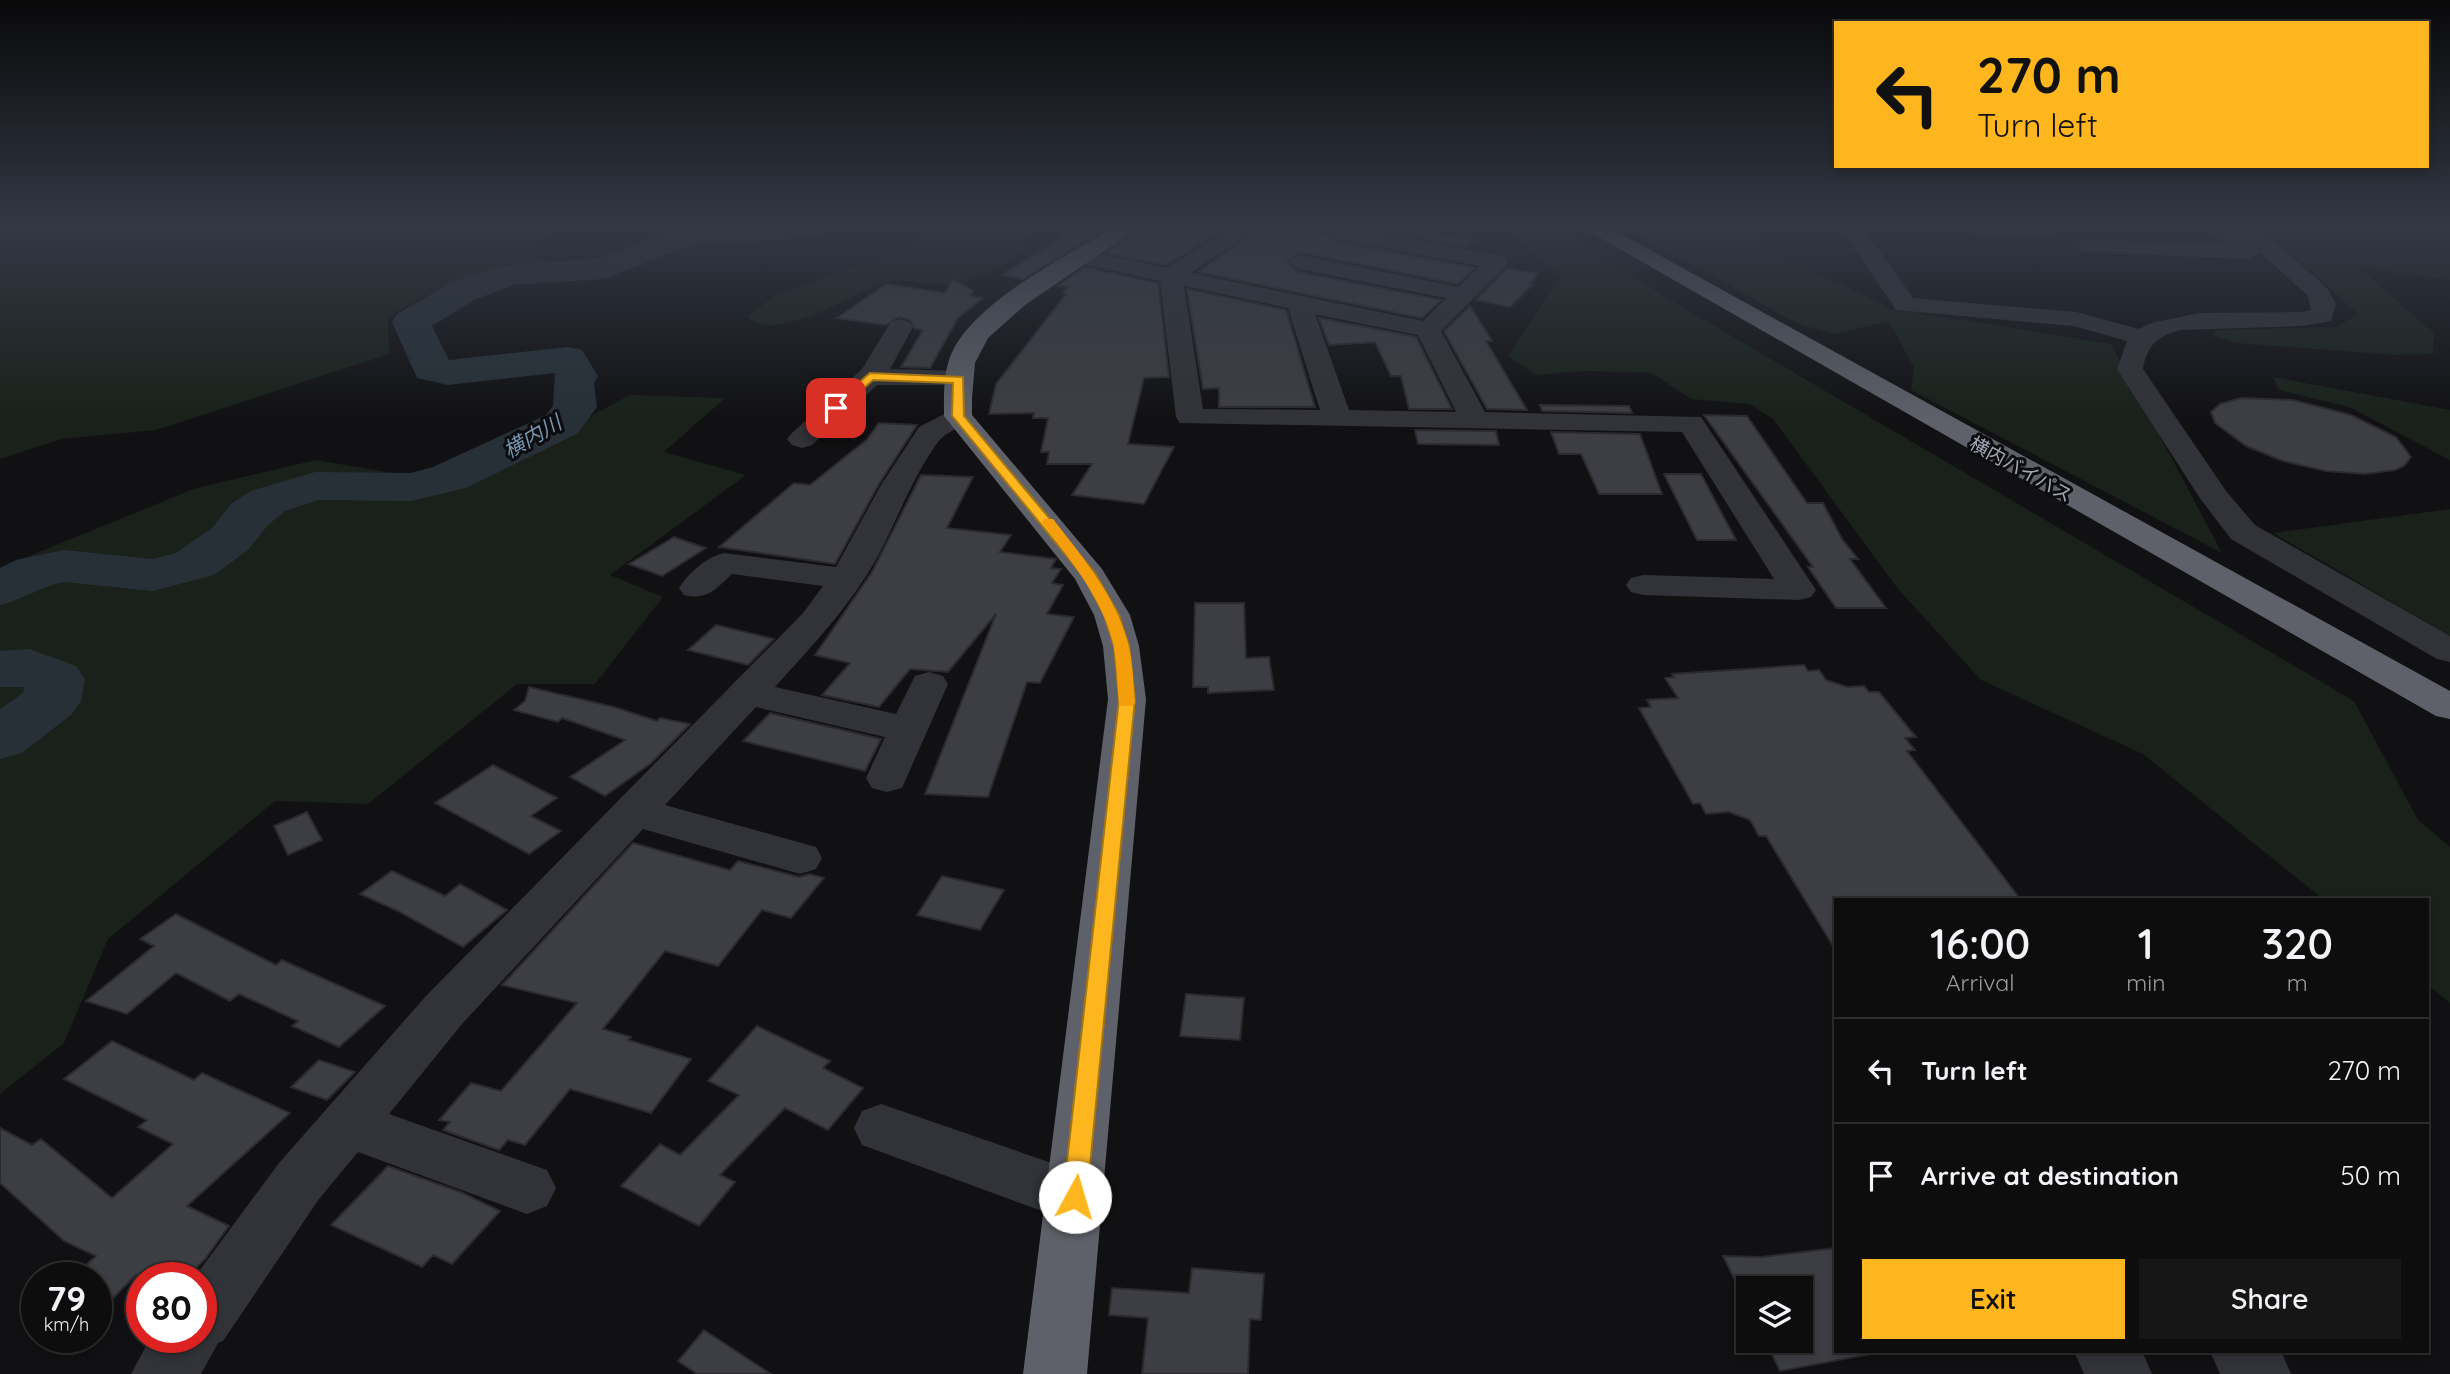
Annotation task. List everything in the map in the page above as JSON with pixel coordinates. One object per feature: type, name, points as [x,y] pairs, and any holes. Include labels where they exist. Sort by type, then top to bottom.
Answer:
[{"type":"highway","points":[[1033,292],[985,327],[968,347],[958,398],[1090,576],[1112,615],[1121,646],[1127,699],[1055,1374]]},
{"type":"highway","name":"横内バイパス","points":[[1709,292],[2450,707]]},
{"type":"street","points":[[1173,292],[1190,417],[1691,423],[1799,590],[1643,584]]},
{"type":"street","points":[[1246,292],[1429,330]]},
{"type":"street","points":[[1451,292],[1465,295]]},
{"type":"street","points":[[1429,330],[1468,292]]},
{"type":"street","points":[[1896,292],[1905,305],[2077,319],[2143,338]]},
{"type":"street","points":[[2318,292],[2324,304],[2322,316],[2298,321],[2202,322],[2159,328],[2143,338],[2132,352],[2130,369],[2215,497],[2243,532],[2450,650]]},
{"type":"street","points":[[1299,303],[1337,418]]},
{"type":"street","points":[[802,439],[870,377],[892,351],[900,327]]},
{"type":"street","points":[[1429,330],[1475,420]]},
{"type":"street","points":[[217,1296],[299,1181],[444,1010],[816,621],[845,579],[929,433],[958,398],[870,377]]},
{"type":"street","points":[[696,588],[724,563],[845,579]]},
{"type":"street","points":[[887,778],[929,684]]},
{"type":"street","points":[[749,693],[908,730]]},
{"type":"street","points":[[636,812],[800,859]]},
{"type":"street","points":[[348,1124],[527,1188]]},
{"type":"street","points":[[881,1128],[1075,1197]]},
{"type":"street","points":[[163,1374],[178,1353]]},
{"type":"street","points":[[2107,1353],[2120,1374]]},
{"type":"street","points":[[2243,1353],[2259,1374]]},
{"type":"shaded area","points":[[0,292],[434,292],[388,317],[389,354],[156,430],[62,439],[0,459]]},
{"type":"shaded area","points":[[786,292],[863,292],[796,321],[777,325],[761,324],[747,317],[773,297]]},
{"type":"shaded area","points":[[1550,292],[1658,292],[2354,701],[2418,820],[2450,847],[2450,1003],[2429,986],[2429,898],[2322,898],[2143,754],[1981,680],[1898,589],[1773,419],[1750,404],[1691,399],[1652,373],[1586,371],[1536,375],[1508,356]]},
{"type":"shaded area","points":[[1741,292],[1857,292],[1892,309],[2111,344],[2222,553],[1911,390],[1914,368],[1889,321],[1833,334],[1796,323]]},
{"type":"shaded area","points":[[2334,292],[2387,292],[2434,333],[2433,354],[2395,355],[2236,343],[2214,336],[2216,330],[2337,327],[2358,314]]},
{"type":"shaded area","points":[[2273,377],[2450,410],[2450,460],[2349,407],[2279,390]]},
{"type":"shaded area","points":[[630,395],[725,398],[664,452],[746,475],[610,575],[663,597],[595,684],[517,684],[368,804],[275,801],[108,939],[64,1043],[0,1094],[0,568],[196,488],[316,460],[422,478],[496,466]]},
{"type":"shaded area","points":[[2450,509],[2450,636],[2273,533]]},
{"type":"building","points":[[874,292],[972,292],[970,296],[983,298],[958,318],[930,368],[901,367],[923,330],[915,329],[910,320],[899,317],[886,325],[837,318]]},
{"type":"building","points":[[1159,292],[1169,377],[1144,378],[1128,444],[1174,447],[1144,504],[1072,495],[1092,464],[1047,464],[1049,452],[1041,452],[1048,418],[1033,418],[1034,413],[989,414],[996,384],[1066,294],[1063,293]]},
{"type":"building","points":[[1187,292],[1202,292],[1286,310],[1315,407],[1219,407],[1219,388],[1203,389]]},
{"type":"building","points":[[1296,292],[1401,292],[1441,300],[1422,318]]},
{"type":"building","points":[[1484,292],[1525,292],[1510,307],[1476,300]]},
{"type":"building","points":[[1470,306],[1492,341],[1486,341],[1527,410],[1487,409],[1444,331]]},
{"type":"building","points":[[1319,318],[1416,337],[1452,409],[1409,409],[1401,376],[1391,376],[1375,342],[1329,345]]},
{"type":"building","points":[[2241,398],[2293,400],[2351,415],[2396,437],[2411,457],[2404,466],[2395,470],[2365,474],[2326,471],[2283,461],[2246,446],[2215,423],[2211,412],[2220,404]]},
{"type":"building","points":[[1540,405],[1629,406],[1632,413],[1542,411]]},
{"type":"building","points":[[1704,415],[1747,416],[1807,503],[1823,503],[1842,539],[1858,559],[1850,559],[1886,608],[1836,608],[1808,567],[1813,567]]},
{"type":"building","points":[[879,423],[917,425],[879,484],[835,564],[719,547],[794,483],[810,485],[866,440]]},
{"type":"building","points":[[1415,430],[1496,431],[1499,445],[1418,444]]},
{"type":"building","points":[[1551,432],[1640,434],[1662,494],[1599,494],[1581,454],[1559,454]]},
{"type":"building","points":[[1664,474],[1701,474],[1736,540],[1697,540]]},
{"type":"building","points":[[921,475],[973,477],[947,528],[1011,535],[1000,552],[1056,559],[1051,568],[1061,569],[1052,583],[1063,585],[1047,614],[1074,617],[1040,683],[1027,682],[988,797],[925,794],[996,614],[948,672],[910,669],[879,707],[822,695],[850,663],[815,655],[872,572]]},
{"type":"building","points":[[674,537],[706,548],[662,576],[629,564]]},
{"type":"building","points":[[1195,603],[1244,603],[1246,658],[1269,657],[1274,690],[1208,693],[1208,687],[1193,687]]},
{"type":"building","points":[[716,625],[774,639],[748,665],[688,650]]},
{"type":"building","points":[[1804,665],[1808,671],[1819,670],[1826,680],[1847,687],[1864,686],[1869,692],[1879,692],[1916,737],[1905,738],[1915,750],[1907,751],[2019,898],[1834,898],[1834,948],[1766,836],[1759,836],[1750,820],[1729,812],[1706,814],[1700,803],[1693,804],[1639,708],[1651,707],[1647,700],[1678,698],[1665,678],[1674,677],[1672,674]]},
{"type":"building","points":[[529,687],[614,707],[657,721],[660,718],[690,724],[650,764],[605,796],[570,777],[625,740],[562,718],[558,722],[514,710],[525,701]]},
{"type":"building","points":[[770,713],[881,739],[865,771],[743,741]]},
{"type":"building","points":[[493,765],[557,798],[531,816],[561,831],[529,854],[435,803]]},
{"type":"building","points":[[307,812],[322,840],[288,855],[274,826]]},
{"type":"building","points":[[633,843],[730,870],[738,861],[799,877],[810,874],[824,878],[791,918],[762,910],[718,966],[665,951],[603,1029],[631,1037],[628,1040],[691,1059],[651,1113],[570,1089],[525,1145],[508,1140],[499,1150],[443,1130],[450,1122],[439,1120],[471,1083],[501,1091],[577,1003],[502,985]]},
{"type":"building","points":[[392,871],[445,896],[460,884],[507,910],[463,947],[398,911],[360,894]]},
{"type":"building","points":[[942,876],[1004,890],[980,930],[917,915]]},
{"type":"building","points":[[176,914],[276,965],[282,960],[385,1006],[339,1047],[292,1026],[298,1021],[239,994],[230,1001],[176,973],[127,1014],[86,1001],[154,946],[140,939]]},
{"type":"building","points":[[1186,994],[1244,998],[1240,1040],[1180,1036]]},
{"type":"building","points":[[757,1026],[830,1061],[823,1068],[863,1088],[828,1130],[785,1108],[720,1175],[735,1182],[699,1226],[621,1186],[660,1144],[680,1155],[739,1095],[708,1081]]},
{"type":"building","points":[[112,1041],[194,1080],[202,1073],[290,1113],[187,1206],[229,1226],[202,1262],[126,1262],[126,1285],[112,1299],[112,1262],[89,1262],[96,1256],[64,1241],[0,1183],[0,1128],[32,1145],[41,1139],[112,1198],[173,1144],[138,1127],[147,1120],[64,1079]]},
{"type":"building","points":[[319,1060],[355,1072],[327,1100],[291,1087]]},
{"type":"building","points":[[388,1166],[463,1193],[500,1211],[452,1264],[433,1255],[422,1267],[331,1225]]},
{"type":"building","points":[[1834,1248],[1834,1353],[1871,1354],[1780,1371],[1771,1353],[1813,1353],[1813,1276],[1736,1276],[1736,1282],[1723,1256],[1762,1257]]},
{"type":"building","points":[[1192,1268],[1264,1274],[1261,1320],[1250,1319],[1248,1374],[1142,1374],[1148,1318],[1109,1315],[1112,1288],[1189,1293]]},
{"type":"building","points":[[704,1330],[771,1374],[697,1374],[678,1361]]},
{"type":"waterway","name":"横内川","points":[[0,589],[35,571],[64,566],[125,570],[153,575],[195,564],[230,539],[250,514],[268,501],[315,486],[411,487],[449,478],[562,424],[575,407],[573,383],[577,376],[568,359],[448,373],[432,369],[411,322],[461,292]]},
{"type":"waterway","name":"横内川","points":[[0,669],[29,667],[55,679],[51,701],[0,739]]},
{"type":"slow traffic","points":[[1048,522],[1090,576],[1112,615],[1121,646],[1127,703]]},
{"type":"route","points":[[836,408],[870,377],[959,379],[958,416],[1050,524],[1090,576],[1112,615],[1121,646],[1127,699],[1075,1197]]}]
